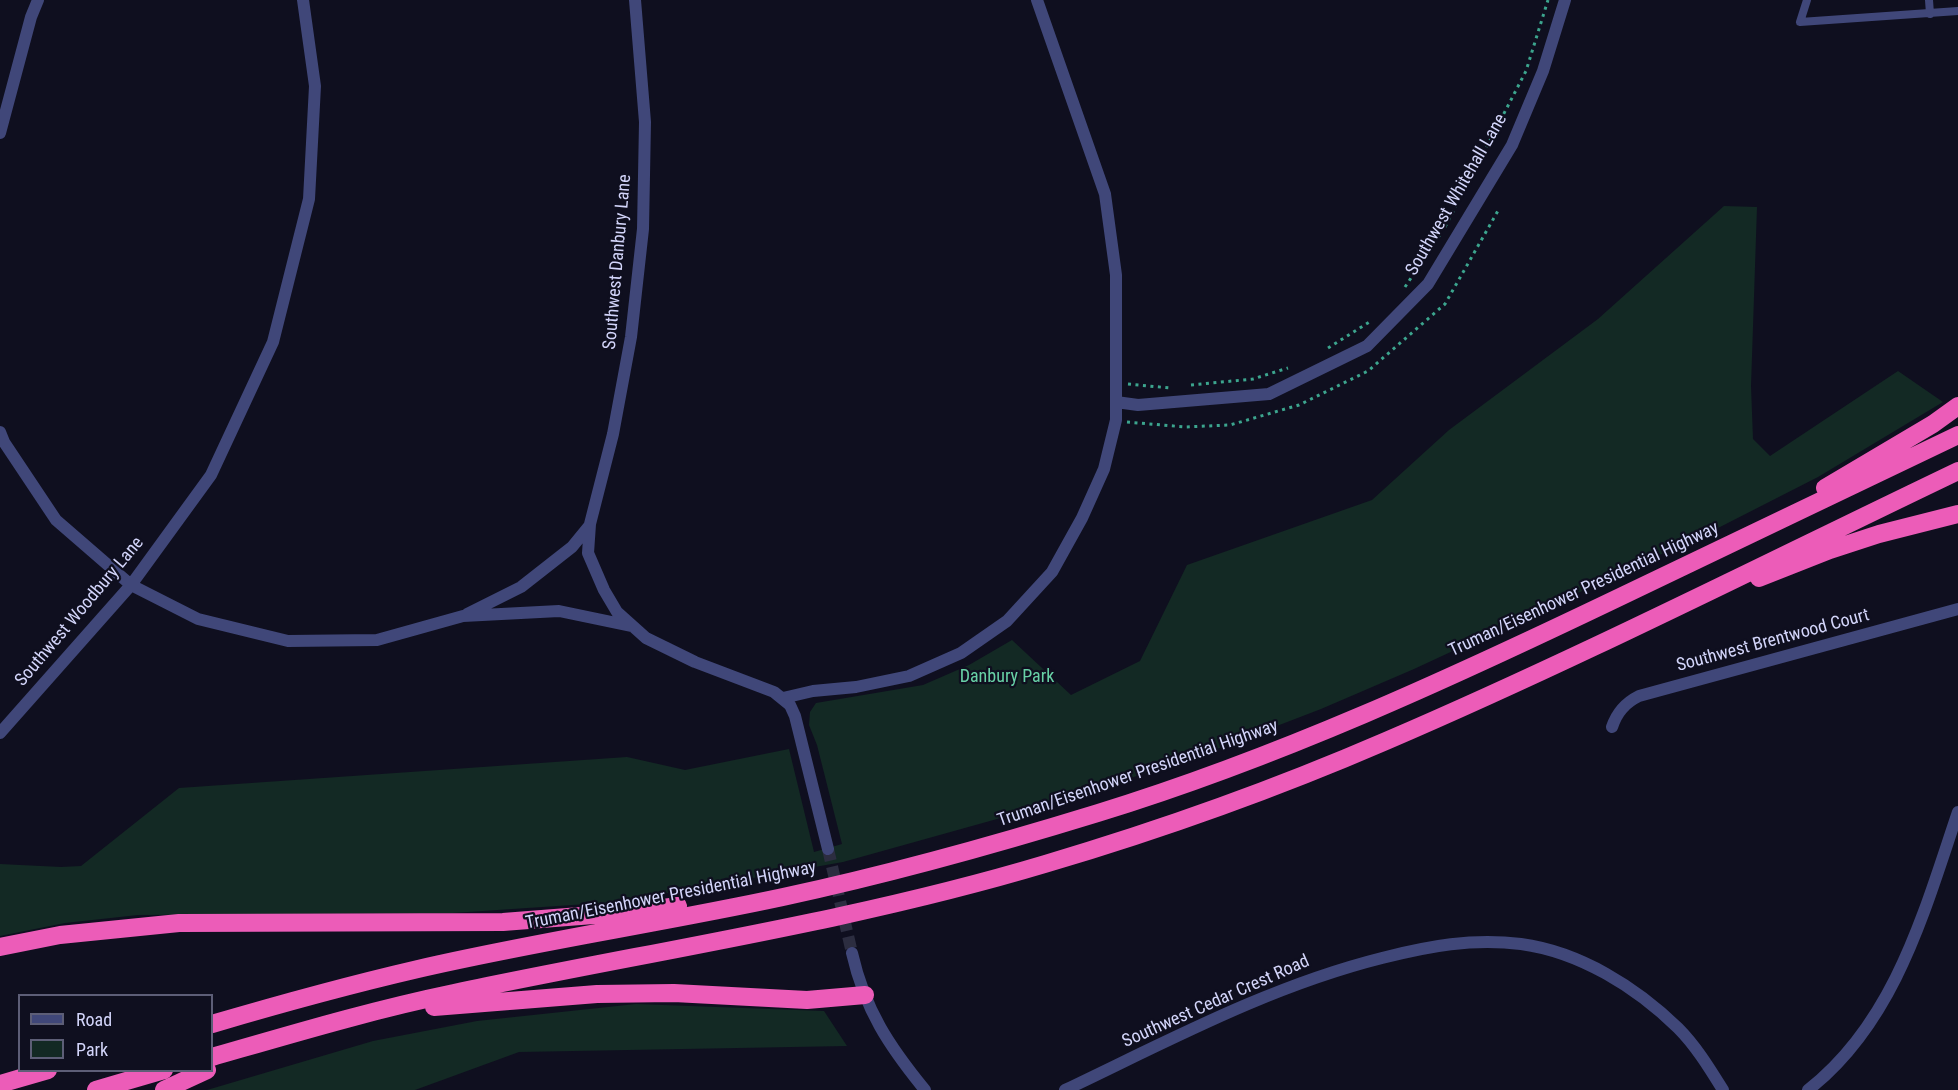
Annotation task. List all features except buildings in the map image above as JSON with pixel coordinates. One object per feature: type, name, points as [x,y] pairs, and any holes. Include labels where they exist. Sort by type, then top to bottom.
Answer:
[{"type":"highway","points":[[1752,534],[1958,406]]},
{"type":"highway","name":"Truman/Eisenhower Presidential Highway","points":[[213,1024],[420,968],[781,897],[881,874],[994,845],[1102,812],[1292,744],[1365,715],[1488,660],[1958,435]]},
{"type":"highway","points":[[213,1057],[382,1010],[506,983],[828,920],[943,892],[1108,845],[1257,793],[1382,743],[1486,696],[1958,471]]},
{"type":"highway","points":[[1670,609],[1772,574],[1830,550],[1879,534],[1958,514]]},
{"type":"highway","points":[[0,947],[60,934],[179,923],[503,922],[781,897]]},
{"type":"highway","points":[[0,960],[106,931]]},
{"type":"highway","points":[[382,1010],[597,994],[674,993],[807,1000],[865,995]]},
{"type":"highway","points":[[213,1068],[296,1033]]},
{"type":"highway","points":[[0,1084],[44,1072]]},
{"type":"highway","points":[[96,1090],[160,1072]]},
{"type":"highway","points":[[164,1090],[205,1072]]},
{"type":"street","points":[[0,133],[31,17],[38,0]]},
{"type":"street","name":"Southwest Woodbury Lane","points":[[0,733],[130,585],[211,475],[273,342],[309,200],[315,86],[303,0]]},
{"type":"street","name":"Southwest Danbury Lane","points":[[635,0],[645,122],[643,229],[630,344],[613,434],[590,524],[588,553],[617,612],[646,638],[728,675],[753,682],[783,698]]},
{"type":"street","points":[[783,698],[909,676],[961,653],[1006,621],[1052,572],[1082,518],[1104,469],[1116,420],[1116,275],[1105,194],[1037,0]]},
{"type":"street","name":"Southwest Whitehall Lane","points":[[1116,402],[1138,405],[1269,394],[1367,346],[1428,284],[1512,145],[1543,71],[1565,0]]},
{"type":"street","points":[[0,432],[3,442],[56,520],[130,585],[198,619],[288,642],[377,640],[463,616],[559,611],[632,626]]},
{"type":"street","name":"Southwest Danbury Lane","points":[[463,616],[521,587],[572,547],[590,524]]},
{"type":"street","name":"Southwest Brentwood Court","points":[[1612,727],[1622,708],[1639,696],[1958,609]]},
{"type":"street","points":[[783,698],[790,705],[795,717],[828,849]]},
{"type":"street","points":[[1808,1090],[1845,1056],[1866,1029],[1892,984],[1911,947],[1958,812]]},
{"type":"street","name":"Southwest Cedar Crest Road","points":[[1065,1090],[1261,998],[1321,975],[1425,947],[1490,942],[1523,945],[1553,952],[1585,963],[1629,987],[1679,1029],[1701,1056],[1723,1090]]},
{"type":"street","points":[[852,953],[865,995],[882,1032],[925,1090]]},
{"type":"lane","points":[[1807,0],[1800,22],[1958,11]]},
{"type":"lane","points":[[1929,0],[1930,14]]},
{"type":"path","points":[[1401,292],[1443,230],[1502,119],[1526,71],[1548,0]]},
{"type":"path","points":[[1323,351],[1369,323],[1377,315]]},
{"type":"path","points":[[1190,386],[1253,379],[1294,366]]},
{"type":"path","points":[[1116,382],[1179,387]]},
{"type":"green space","name":"Danbury Park","points":[[1724,206],[1757,207],[1751,386],[1753,439],[1770,456],[1898,371],[1943,402],[1818,477],[1720,527],[1414,669],[1321,709],[1196,757],[1040,807],[843,862],[617,902],[453,913],[138,915],[65,923],[0,936],[0,864],[81,866],[179,788],[627,757],[685,770],[789,749],[814,852],[842,844],[817,745],[809,725],[810,712],[816,703],[923,685],[969,665],[1012,640],[1071,695],[1140,661],[1187,565],[1372,500],[1449,430],[1598,319]]},
{"type":"green space","points":[[636,1004],[824,1011],[847,1046],[519,1052],[415,1090],[207,1090],[373,1041],[477,1021]]},
{"type":"tunnel","points":[[828,849],[852,953]]}]
